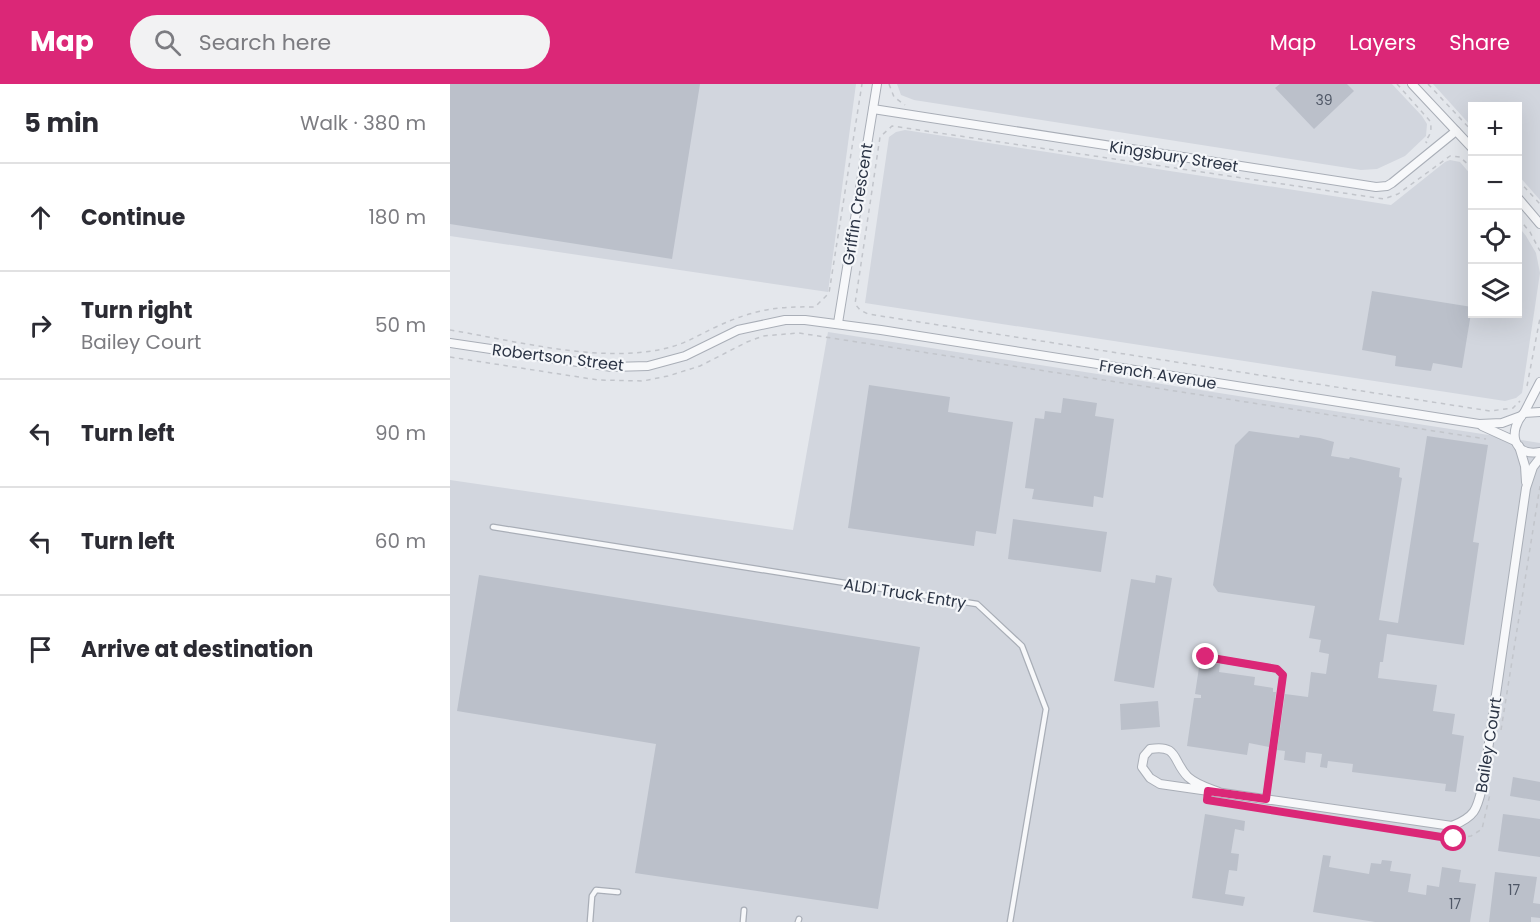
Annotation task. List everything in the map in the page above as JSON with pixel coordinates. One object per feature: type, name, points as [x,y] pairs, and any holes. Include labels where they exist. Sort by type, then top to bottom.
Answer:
[{"type":"street","name":"Griffin Crescent","points":[[838,323],[877,84]]},
{"type":"street","points":[[1412,84],[1468,144]]},
{"type":"street","name":"Kingsbury Street","points":[[873,110],[1376,187],[1392,183],[1456,131]]},
{"type":"street","points":[[1522,203],[1540,224]]},
{"type":"street","name":"Robertson Street","points":[[450,343],[612,367],[648,366],[684,356],[738,330],[765,323],[805,320],[838,323]]},
{"type":"street","name":"French Avenue","points":[[838,323],[1479,424],[1502,423],[1523,415],[1540,412]]},
{"type":"street","points":[[1517,443],[1514,427],[1540,382]]},
{"type":"street","name":"French Avenue","points":[[1479,424],[1517,443],[1529,453],[1540,452]]},
{"type":"street","name":"Bailey Court","points":[[1517,443],[1525,466],[1526,488]]},
{"type":"street","name":"Bailey Court","points":[[1219,792],[1197,784],[1187,775],[1172,752],[1163,747],[1150,749],[1144,756],[1143,767],[1150,778],[1160,784],[1452,826],[1469,819],[1479,804],[1483,784],[1526,488],[1533,467],[1540,458]]},
{"type":"lane","name":"ALDI Truck Entry","points":[[493,527],[977,604],[1022,646],[1046,709],[1010,922]]},
{"type":"lane","points":[[1206,657],[1277,669],[1283,675],[1266,799]]},
{"type":"lane","points":[[590,922],[592,896],[596,890],[618,892]]},
{"type":"lane","points":[[743,922],[744,910]]},
{"type":"path","points":[[450,330],[583,352],[634,354],[691,342],[716,327],[746,314],[781,306],[815,307],[827,297],[832,277],[862,84]]},
{"type":"path","points":[[889,84],[892,95],[905,105]]},
{"type":"path","points":[[1396,84],[1430,121],[1432,129],[1425,141],[1428,144]]},
{"type":"path","points":[[1428,84],[1468,127]]},
{"type":"path","points":[[1468,164],[1460,157],[1450,156],[1398,194],[1384,199],[892,126],[880,137],[853,302],[860,310],[868,314],[1491,411],[1513,408],[1524,396]]},
{"type":"path","points":[[1440,156],[1443,159]]},
{"type":"path","points":[[1522,184],[1540,204]]},
{"type":"path","points":[[1522,223],[1540,251]]},
{"type":"path","points":[[1526,390],[1540,318]]},
{"type":"path","points":[[822,335],[1486,439]]},
{"type":"path","points":[[1500,733],[1540,486]]},
{"type":"path","points":[[1219,802],[1454,839],[1471,836],[1482,829],[1491,792]]},
{"type":"shaded area","points":[[450,84],[856,84],[828,292],[450,236]]},
{"type":"shaded area","points":[[897,84],[1392,84],[1422,116],[1427,124],[1426,136],[1405,156],[1377,169],[1361,170],[914,100],[901,95]]},
{"type":"shaded area","points":[[1433,84],[1540,84],[1540,200],[1522,180],[1522,102],[1468,102],[1468,123]]},
{"type":"shaded area","points":[[905,130],[1391,205],[1445,162],[1450,160],[1460,162],[1468,171],[1468,318],[1522,318],[1522,231],[1536,253],[1540,273],[1522,393],[1516,398],[1505,401],[865,303],[889,137]]},
{"type":"shaded area","points":[[828,332],[1540,443],[1540,922],[450,922],[450,480],[793,530]]},
{"type":"building","points":[[450,84],[700,84],[672,259],[450,224]]},
{"type":"building","points":[[1280,84],[1347,84],[1354,91],[1314,129],[1275,88]]},
{"type":"building","points":[[1372,291],[1468,306],[1468,318],[1470,318],[1462,368],[1433,363],[1431,371],[1395,366],[1396,356],[1362,350]]},
{"type":"building","points":[[869,385],[950,397],[948,412],[1013,422],[996,534],[976,531],[974,546],[848,528]]},
{"type":"building","points":[[1063,398],[1097,403],[1095,416],[1114,419],[1103,498],[1094,496],[1093,507],[1032,499],[1034,489],[1025,488],[1035,418],[1044,419],[1045,411],[1061,413]]},
{"type":"building","points":[[1249,431],[1299,438],[1300,435],[1320,438],[1334,442],[1331,456],[1349,459],[1350,457],[1400,468],[1399,477],[1402,478],[1379,620],[1398,623],[1427,436],[1488,445],[1473,542],[1479,543],[1464,645],[1387,634],[1378,678],[1437,685],[1433,711],[1455,714],[1452,734],[1464,736],[1456,792],[1445,791],[1446,784],[1352,772],[1353,764],[1328,761],[1327,768],[1320,767],[1322,754],[1306,752],[1305,763],[1284,760],[1285,751],[1277,750],[1285,694],[1308,697],[1311,672],[1326,674],[1329,654],[1319,652],[1321,640],[1309,638],[1315,606],[1218,592],[1213,585],[1235,445]]},
{"type":"building","points":[[1013,519],[1107,532],[1101,572],[1008,559]]},
{"type":"building","points":[[479,575],[920,647],[878,909],[635,873],[656,744],[457,711]]},
{"type":"building","points":[[1156,575],[1172,578],[1154,688],[1114,681],[1131,579],[1155,583]]},
{"type":"building","points":[[1200,661],[1220,664],[1219,672],[1255,677],[1254,685],[1273,688],[1273,692],[1276,692],[1269,747],[1249,743],[1247,755],[1187,746],[1194,698],[1201,698],[1201,695],[1195,694]]},
{"type":"building","points":[[1158,701],[1160,727],[1121,730],[1120,704]]},
{"type":"building","points":[[1513,777],[1540,782],[1540,801],[1510,796]]},
{"type":"building","points":[[1205,814],[1245,821],[1244,831],[1235,829],[1231,853],[1239,854],[1237,871],[1229,870],[1225,894],[1245,897],[1243,906],[1192,898]]},
{"type":"building","points":[[1503,814],[1540,819],[1540,857],[1498,851]]},
{"type":"building","points":[[1323,855],[1331,856],[1329,867],[1369,874],[1371,863],[1381,864],[1382,860],[1392,861],[1390,871],[1411,874],[1408,892],[1426,895],[1427,885],[1439,887],[1442,867],[1461,870],[1459,882],[1476,884],[1470,922],[1375,922],[1313,912]]},
{"type":"building","points":[[1495,872],[1537,877],[1533,903],[1540,904],[1540,918],[1531,917],[1531,922],[1489,922]]},
{"type":"route","points":[[1206,657],[1277,669],[1283,675],[1266,799],[1208,791],[1207,800],[1454,839]]}]
